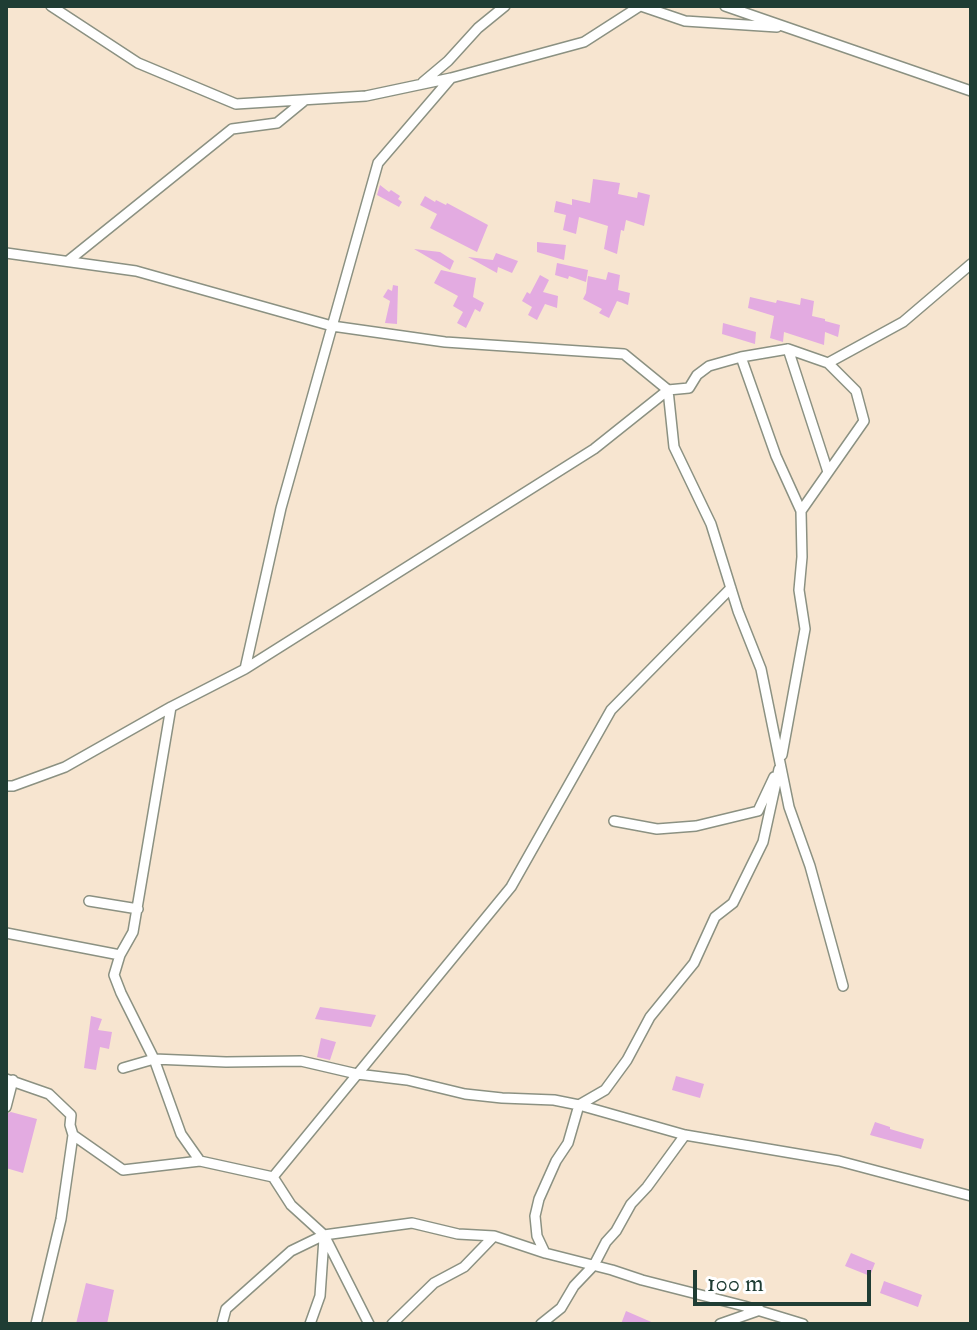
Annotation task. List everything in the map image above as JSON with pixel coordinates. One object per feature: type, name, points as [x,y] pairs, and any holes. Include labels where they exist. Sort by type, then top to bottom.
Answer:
[{"type":"street","points":[[51,6],[138,63],[236,104],[366,96],[426,81],[478,28],[505,6]]},
{"type":"street","points":[[412,85],[451,78],[584,42],[640,6],[685,21],[789,28]]},
{"type":"street","points":[[725,6],[971,91]]},
{"type":"street","points":[[245,669],[281,508],[378,163],[451,78]]},
{"type":"street","points":[[68,261],[232,129],[277,123],[305,100]]},
{"type":"street","points":[[6,253],[136,271],[332,326],[445,342],[624,354],[668,390],[674,447],[711,524],[738,611],[761,669],[789,807],[810,866],[843,986]]},
{"type":"street","points":[[828,363],[903,322],[971,264]]},
{"type":"street","points":[[788,349],[828,472]]},
{"type":"street","points":[[6,786],[65,767],[245,669],[594,449],[668,390],[689,388],[697,375],[709,366],[788,349],[828,363],[856,391],[864,421],[801,511]]},
{"type":"street","points":[[545,1253],[537,1236],[535,1216],[556,1161],[568,1143],[579,1105],[605,1090],[627,1060],[650,1017],[694,963],[715,917],[733,903],[763,842],[805,629],[799,590],[801,511],[776,456],[741,357]]},
{"type":"street","points":[[273,1177],[511,887],[611,710],[731,588]]},
{"type":"street","points":[[171,707],[138,909],[133,932],[120,955],[114,975],[154,1059],[181,1134],[200,1161]]},
{"type":"street","points":[[614,821],[657,829],[696,826],[758,811],[780,763]]},
{"type":"street","points":[[89,901],[138,909]]},
{"type":"street","points":[[6,933],[120,955]]},
{"type":"street","points":[[123,1068],[154,1059],[301,1061],[465,1094],[554,1100],[579,1105],[685,1135],[839,1161],[971,1196]]},
{"type":"street","points":[[6,1107],[10,1080],[49,1094],[71,1115],[73,1135],[61,1219],[36,1324]]},
{"type":"street","points":[[73,1135],[123,1170],[200,1161],[273,1177],[291,1205],[324,1235],[369,1324]]},
{"type":"street","points":[[541,1324],[561,1308],[574,1286],[594,1265],[631,1204],[685,1135]]},
{"type":"street","points":[[222,1324],[226,1309],[291,1251],[324,1235],[412,1223],[458,1234],[494,1236],[803,1324]]},
{"type":"street","points":[[310,1324],[320,1296],[324,1235]]},
{"type":"street","points":[[392,1324],[434,1283],[464,1267],[494,1236]]},
{"type":"street","points":[[720,1324],[760,1310]]},
{"type":"building","points":[[593,179],[620,183],[618,194],[637,198],[638,192],[650,195],[644,226],[626,220],[617,254],[604,249],[608,226],[579,217],[576,234],[563,230],[566,215],[554,212],[556,201],[572,205],[572,199],[590,203]]},
{"type":"building","points":[[380,185],[400,196],[398,199],[402,202],[399,207],[377,195]]},
{"type":"building","points":[[425,196],[435,202],[447,203],[488,225],[477,252],[430,228],[437,214],[420,205]]},
{"type":"building","points":[[537,242],[566,245],[564,260],[537,252]]},
{"type":"building","points":[[414,249],[440,252],[454,261],[450,270]]},
{"type":"building","points":[[496,253],[518,261],[512,273],[498,267],[497,273],[468,257],[493,260]]},
{"type":"building","points":[[557,263],[588,270],[586,282],[555,275]]},
{"type":"building","points":[[441,270],[476,278],[473,297],[484,303],[480,312],[475,309],[466,328],[457,323],[463,312],[453,306],[458,296],[434,283]]},
{"type":"building","points":[[608,272],[620,275],[618,290],[630,293],[628,305],[617,301],[609,318],[599,313],[602,309],[583,299],[588,276],[606,280]]},
{"type":"building","points":[[540,275],[549,280],[543,292],[558,296],[557,308],[545,304],[537,320],[528,315],[532,307],[522,301],[527,292],[530,294]]},
{"type":"building","points":[[393,285],[398,286],[397,324],[385,323],[390,301],[383,297],[388,289],[392,291]]},
{"type":"building","points":[[750,297],[800,305],[801,298],[814,301],[812,316],[840,325],[838,337],[825,332],[824,345],[784,332],[783,342],[770,338],[774,316],[748,308]]},
{"type":"building","points":[[723,323],[756,332],[755,344],[722,334]]},
{"type":"building","points":[[320,1007],[376,1015],[371,1027],[315,1019]]},
{"type":"building","points":[[91,1016],[102,1019],[98,1030],[112,1032],[109,1049],[100,1047],[96,1070],[84,1068]]},
{"type":"building","points":[[321,1038],[336,1042],[330,1060],[317,1057]]},
{"type":"building","points":[[676,1076],[704,1084],[700,1098],[672,1090]]},
{"type":"building","points":[[11,1112],[37,1119],[23,1173],[6,1168],[6,1114]]},
{"type":"building","points":[[875,1122],[924,1139],[921,1149],[870,1135]]},
{"type":"building","points":[[851,1253],[875,1263],[870,1276],[845,1266]]},
{"type":"building","points":[[884,1281],[922,1295],[918,1307],[880,1293]]},
{"type":"building","points":[[86,1283],[114,1290],[107,1324],[76,1324]]},
{"type":"building","points":[[626,1311],[656,1324],[621,1324]]}]
